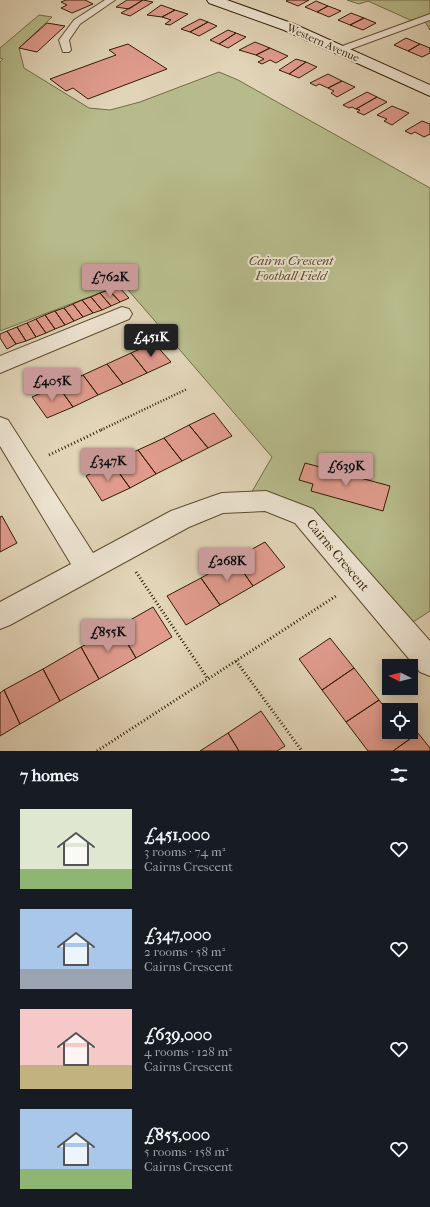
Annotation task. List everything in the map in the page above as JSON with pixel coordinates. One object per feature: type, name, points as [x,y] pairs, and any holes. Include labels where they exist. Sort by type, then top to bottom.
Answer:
[{"type":"street","name":"Western Avenue","points":[[214,0],[289,27],[430,91]]},
{"type":"street","points":[[0,365],[122,314]]},
{"type":"street","points":[[0,426],[88,568]]},
{"type":"street","name":"Cairns Crescent","points":[[0,616],[180,519],[222,503],[266,501],[304,516],[428,657]]},
{"type":"lane","points":[[66,50],[64,40],[77,22],[111,0]]},
{"type":"lane","points":[[340,50],[430,17]]},
{"type":"path","points":[[25,467],[187,389]]},
{"type":"path","points":[[121,550],[208,679]]},
{"type":"path","points":[[97,751],[360,581]]},
{"type":"path","points":[[236,661],[302,751]]},
{"type":"green space","points":[[347,0],[430,0],[430,30],[423,18],[410,20],[368,1],[359,4]]},
{"type":"green space","name":"Cairns Crescent Football Field","points":[[39,15],[52,17],[19,48],[24,68],[89,108],[110,110],[140,102],[219,72],[238,80],[430,188],[430,611],[407,626],[307,512],[250,495],[272,457],[123,284],[0,331],[0,62],[3,59],[0,58],[0,48]]},
{"type":"building","points":[[66,0],[85,0],[93,4],[72,13],[61,8],[67,5],[61,2]]},
{"type":"building","points":[[127,0],[143,0],[129,9],[116,7]]},
{"type":"building","points":[[143,0],[153,2],[130,16],[121,13]]},
{"type":"building","points":[[309,0],[298,6],[286,1]]},
{"type":"building","points":[[316,1],[328,6],[317,12],[305,7]]},
{"type":"building","points":[[161,5],[175,10],[162,17],[147,15]]},
{"type":"building","points":[[328,6],[341,11],[329,17],[317,12]]},
{"type":"building","points":[[175,10],[188,14],[170,25],[165,24],[171,20],[162,17]]},
{"type":"building","points":[[351,13],[364,18],[350,25],[338,20]]},
{"type":"building","points":[[364,18],[376,23],[363,30],[350,25]]},
{"type":"building","points":[[200,19],[208,22],[190,32],[181,29]]},
{"type":"building","points":[[208,22],[217,26],[199,36],[190,32]]},
{"type":"building","points":[[47,23],[65,26],[37,52],[19,48]]},
{"type":"building","points":[[228,30],[236,33],[219,44],[210,40]]},
{"type":"building","points":[[236,33],[246,37],[228,48],[219,44]]},
{"type":"building","points":[[406,38],[420,44],[408,51],[394,45]]},
{"type":"building","points":[[255,42],[270,48],[256,55],[239,50]]},
{"type":"building","points":[[128,44],[167,69],[88,99],[73,88],[66,91],[50,79],[116,55],[109,50]]},
{"type":"building","points":[[420,44],[430,48],[430,53],[422,57],[408,51]]},
{"type":"building","points":[[270,48],[288,56],[276,63],[270,60],[262,64],[258,62],[264,59],[256,55]]},
{"type":"building","points":[[296,59],[306,62],[289,74],[279,70]]},
{"type":"building","points":[[306,62],[317,67],[299,78],[289,74]]},
{"type":"building","points":[[328,74],[342,81],[328,88],[319,84],[316,86],[310,83]]},
{"type":"building","points":[[342,81],[355,87],[337,97],[331,93],[334,91],[328,88]]},
{"type":"building","points":[[367,92],[377,97],[356,109],[343,105]]},
{"type":"building","points":[[377,97],[387,102],[364,115],[357,112],[360,110],[356,109]]},
{"type":"building","points":[[392,106],[409,113],[392,125],[384,121],[387,119],[377,115]]},
{"type":"building","points":[[422,121],[430,124],[430,134],[424,137],[415,132],[411,134],[405,131]]},
{"type":"building","points":[[118,286],[129,298],[120,302],[109,290]]},
{"type":"building","points":[[109,290],[120,302],[111,306],[100,293]]},
{"type":"building","points":[[100,293],[111,306],[102,310],[91,297]]},
{"type":"building","points":[[91,297],[102,310],[93,313],[82,300]]},
{"type":"building","points":[[82,300],[93,313],[83,317],[73,304]]},
{"type":"building","points":[[73,304],[83,317],[74,321],[64,308]]},
{"type":"building","points":[[64,308],[74,321],[65,325],[55,311]]},
{"type":"building","points":[[55,311],[65,325],[55,329],[45,315]]},
{"type":"building","points":[[45,315],[55,329],[46,333],[36,319]]},
{"type":"building","points":[[36,319],[46,333],[36,337],[27,323]]},
{"type":"building","points":[[27,323],[36,337],[26,341],[17,327]]},
{"type":"building","points":[[17,327],[26,341],[16,344],[7,331]]},
{"type":"building","points":[[7,331],[16,344],[7,349],[0,338],[0,334]]},
{"type":"building","points":[[154,343],[171,362],[147,373],[131,353]]},
{"type":"building","points":[[131,353],[147,373],[123,384],[107,364]]},
{"type":"building","points":[[107,364],[123,384],[98,395],[83,375]]},
{"type":"building","points":[[83,375],[98,395],[73,407],[58,386]]},
{"type":"building","points":[[58,386],[73,407],[47,418],[32,397]]},
{"type":"building","points":[[214,413],[232,436],[208,448],[189,425]]},
{"type":"building","points":[[189,425],[208,448],[182,461],[164,438]]},
{"type":"building","points":[[164,438],[182,461],[156,474],[138,450]]},
{"type":"building","points":[[138,450],[156,474],[130,488],[112,463]]},
{"type":"building","points":[[112,463],[130,488],[102,501],[86,476]]},
{"type":"building","points":[[305,463],[390,486],[383,511],[311,491],[313,484],[299,480]]},
{"type":"building","points":[[2,516],[17,543],[0,552],[0,517]]},
{"type":"building","points":[[265,542],[285,567],[253,586],[234,559]]},
{"type":"building","points":[[234,559],[253,586],[220,605],[201,578]]},
{"type":"building","points":[[201,578],[220,605],[186,625],[167,596]]},
{"type":"building","points":[[153,607],[172,637],[136,658],[118,627]]},
{"type":"building","points":[[118,627],[136,658],[99,679],[81,647]]},
{"type":"building","points":[[330,638],[354,668],[322,690],[299,659]]},
{"type":"building","points":[[81,647],[99,679],[60,701],[43,669]]},
{"type":"building","points":[[354,668],[379,700],[346,722],[322,690]]},
{"type":"building","points":[[43,669],[60,701],[20,724],[4,690]]},
{"type":"building","points":[[4,690],[20,724],[0,736],[0,693]]},
{"type":"building","points":[[379,700],[382,704],[382,739],[410,739],[393,751],[368,751],[346,722]]},
{"type":"building","points":[[261,711],[285,746],[277,751],[239,751],[228,733]]},
{"type":"building","points":[[228,733],[239,751],[200,751]]},
{"type":"building","points":[[418,733],[430,748],[430,751],[393,751],[410,739],[418,739]]}]
